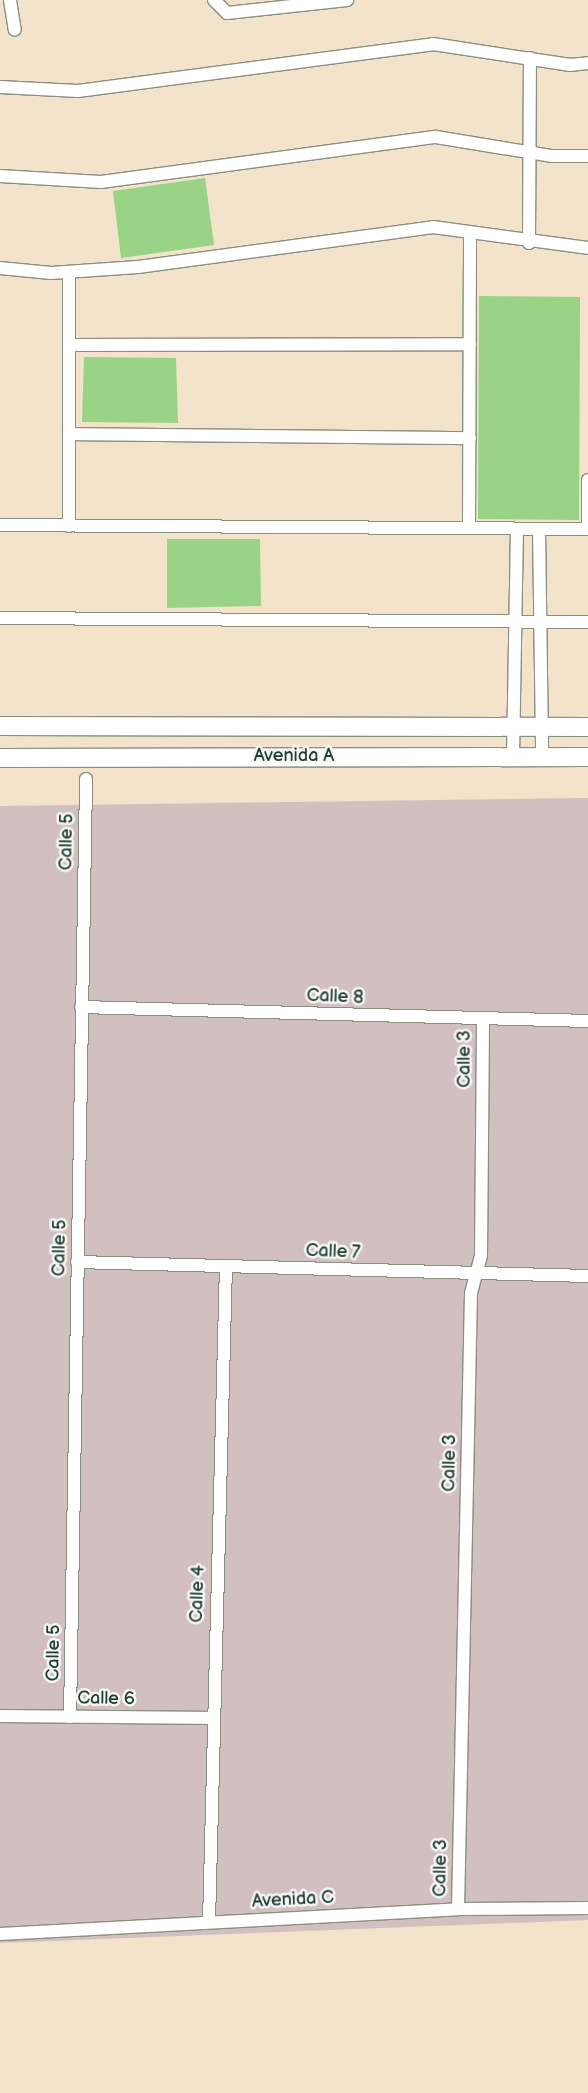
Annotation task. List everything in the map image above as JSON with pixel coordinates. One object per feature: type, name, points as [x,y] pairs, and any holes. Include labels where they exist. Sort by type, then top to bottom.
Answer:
[{"type":"street","points":[[10,0],[15,30]]},
{"type":"street","points":[[214,0],[227,13],[347,0]]},
{"type":"street","points":[[0,86],[78,91],[433,44],[570,65],[588,63]]},
{"type":"street","points":[[529,243],[530,58]]},
{"type":"street","points":[[0,176],[101,182],[436,136],[529,151],[588,156]]},
{"type":"street","points":[[0,268],[69,272],[138,267],[433,227],[529,243],[588,248]]},
{"type":"street","points":[[469,528],[470,234]]},
{"type":"street","points":[[69,272],[69,526]]},
{"type":"street","points":[[69,345],[470,344]]},
{"type":"street","points":[[69,434],[470,438]]},
{"type":"street","points":[[0,525],[588,529],[588,480]]},
{"type":"street","points":[[514,756],[517,529]]},
{"type":"street","points":[[539,529],[538,622],[542,756]]},
{"type":"street","points":[[0,618],[588,622]]},
{"type":"street","name":"Avenida A","points":[[0,726],[588,727]]},
{"type":"street","name":"Avenida A","points":[[0,758],[588,756]]},
{"type":"street","name":"Calle 5","points":[[70,1716],[86,779]]},
{"type":"street","name":"Calle 8","points":[[81,1008],[588,1021]]},
{"type":"street","name":"Calle 3","points":[[458,1909],[471,1292],[481,1255],[482,1018]]},
{"type":"street","name":"Calle 7","points":[[77,1262],[588,1276]]},
{"type":"street","name":"Calle 4","points":[[209,1922],[212,1718],[226,1266]]},
{"type":"street","name":"Calle 6","points":[[0,1716],[212,1718]]},
{"type":"street","name":"Avenida C","points":[[0,1934],[458,1909],[588,1908]]},
{"type":"shaded area","points":[[588,798],[588,1920],[0,1943],[0,806]]},
{"type":"green space","points":[[205,178],[214,245],[121,258],[113,191]]},
{"type":"green space","points":[[479,296],[580,297],[579,520],[478,519]]},
{"type":"green space","points":[[84,357],[176,358],[178,423],[82,422]]},
{"type":"green space","points":[[167,539],[260,539],[261,606],[167,608]]}]
